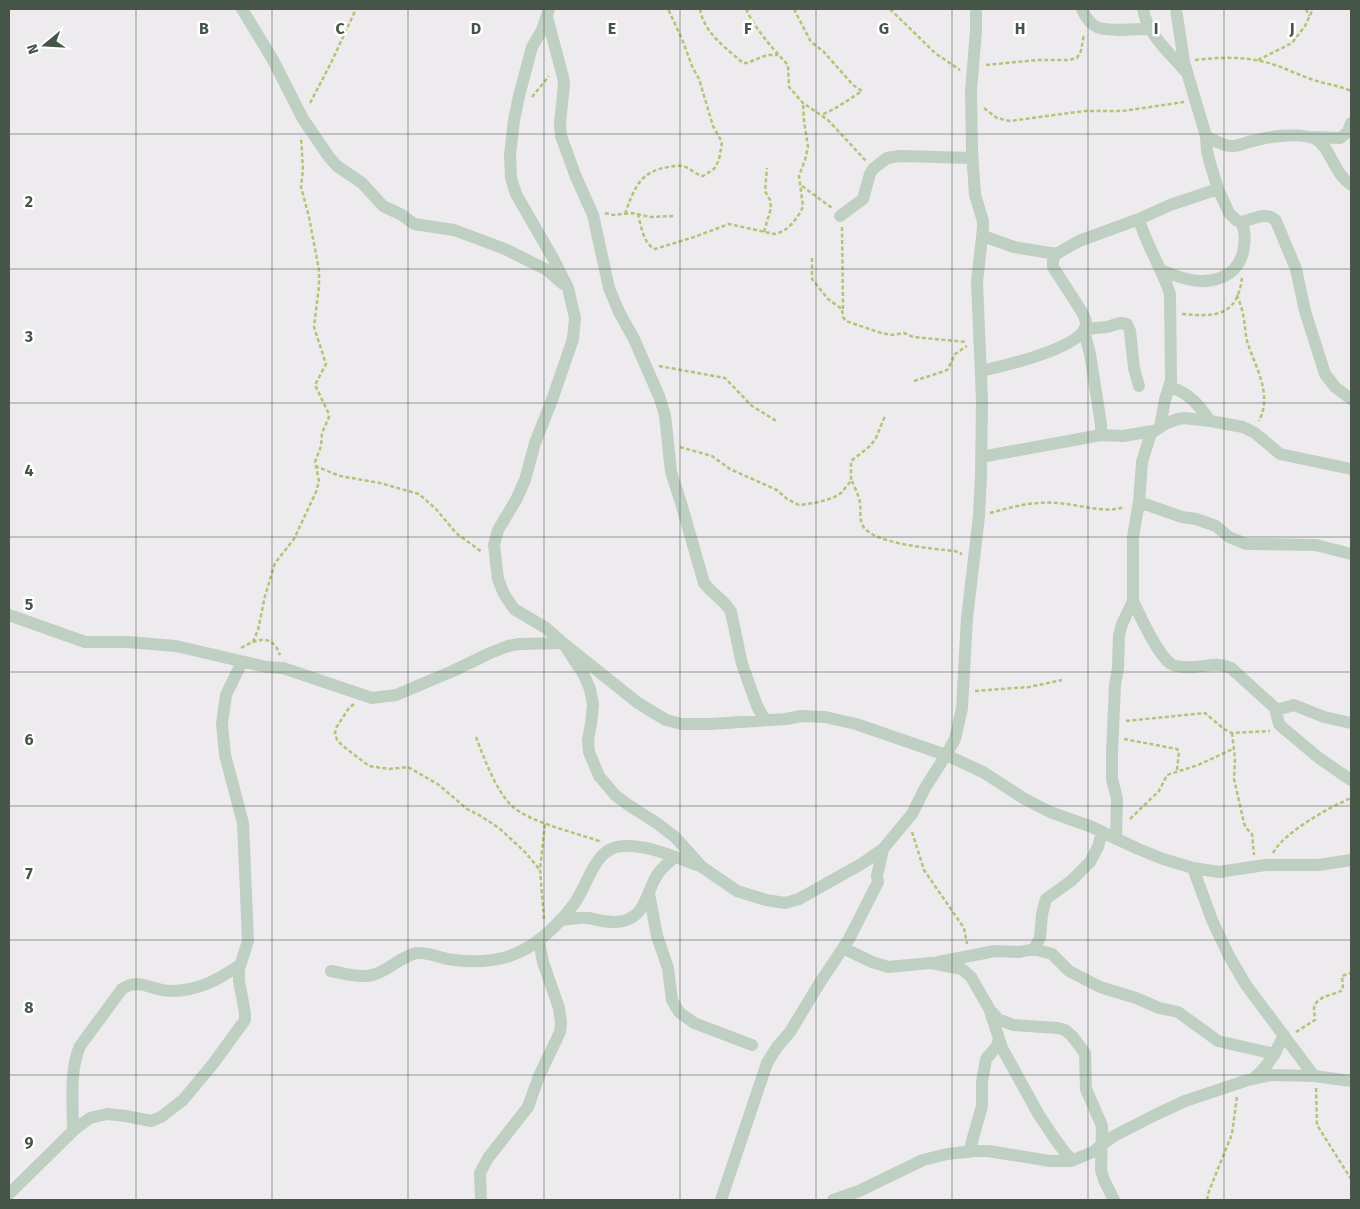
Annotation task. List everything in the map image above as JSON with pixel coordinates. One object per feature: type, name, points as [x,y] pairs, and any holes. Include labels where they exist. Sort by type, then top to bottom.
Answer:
[{"type":"street","points":[[242,9],[273,60],[303,119],[337,166],[362,183],[383,206],[402,215],[414,224],[454,230],[505,250],[547,270],[568,288]]},
{"type":"street","points":[[563,643],[584,675],[590,689],[593,704],[588,740],[589,752],[599,776],[615,795],[675,838],[702,867],[738,891],[766,900],[785,903],[799,899],[845,874],[882,849],[908,819],[955,739],[962,708],[967,618],[979,516],[982,457],[977,282],[983,221],[975,195],[972,158],[971,91],[976,9]]},
{"type":"street","points":[[1143,9],[1144,18],[1149,29],[1185,67]]},
{"type":"street","points":[[1176,9],[1185,67],[1206,136],[1207,152],[1218,189],[1229,213],[1236,220],[1241,222],[1256,216],[1270,216],[1276,221],[1296,269],[1308,319],[1325,374],[1335,387],[1351,399]]},
{"type":"street","points":[[548,13],[564,84],[560,124],[561,136],[593,215],[609,288],[659,396],[665,415],[671,472],[682,503],[704,583],[731,612],[742,664],[757,706],[765,720]]},
{"type":"street","points":[[548,13],[532,47],[514,120],[510,155],[512,178],[516,194],[568,288],[575,318],[573,339],[535,443],[526,480],[498,530],[494,545],[498,579],[504,594],[514,609],[546,628],[638,703],[666,720],[682,724],[765,720],[801,716],[825,717],[864,727],[946,755],[983,772],[1023,798],[1050,812],[1102,832],[1116,835],[1163,859],[1194,868],[1219,872],[1261,865],[1318,864],[1351,860]]},
{"type":"street","points":[[1084,13],[1096,27],[1105,29],[1149,29]]},
{"type":"street","points":[[1206,136],[1234,146],[1258,139],[1284,136],[1340,138],[1348,132],[1351,122]]},
{"type":"street","points":[[1309,136],[1318,140],[1324,147],[1338,174],[1351,185]]},
{"type":"street","points":[[840,216],[863,199],[870,174],[873,169],[887,158],[894,156],[972,158]]},
{"type":"street","points":[[1101,435],[1090,354],[1084,330],[1086,320],[1053,267],[1053,260],[1056,254],[1079,242],[1170,205],[1218,189]]},
{"type":"street","points":[[1116,835],[1117,799],[1112,779],[1115,685],[1120,631],[1133,601],[1133,537],[1144,452],[1148,438],[1157,429],[1171,380],[1170,294],[1139,219]]},
{"type":"street","points":[[1161,270],[1187,279],[1211,280],[1229,274],[1237,268],[1241,261],[1245,235],[1241,222]]},
{"type":"street","points":[[983,236],[1014,247],[1056,254]]},
{"type":"street","points":[[981,372],[1024,362],[1059,347],[1078,336],[1084,330],[1120,323],[1126,324],[1130,331],[1134,368],[1139,386]]},
{"type":"street","points":[[1170,387],[1192,398],[1210,421]]},
{"type":"street","points":[[982,457],[1101,435],[1123,436],[1157,429],[1184,418],[1244,427],[1252,431],[1280,454],[1351,469]]},
{"type":"street","points":[[1139,502],[1182,517],[1196,519],[1216,526],[1228,537],[1246,544],[1316,545],[1351,554]]},
{"type":"street","points":[[1133,601],[1154,641],[1171,664],[1186,667],[1212,663],[1223,664],[1232,668],[1276,710],[1279,724],[1284,730],[1319,758],[1351,780]]},
{"type":"street","points":[[9,615],[85,642],[126,642],[176,646],[266,667],[286,668],[372,698],[396,695],[508,646],[563,643]]},
{"type":"street","points":[[9,1194],[73,1131],[90,1118],[107,1114],[151,1121],[161,1117],[183,1100],[213,1064],[244,1020],[245,1013],[239,981],[240,965],[248,941],[243,823],[225,755],[222,724],[226,695],[242,662]]},
{"type":"street","points":[[1276,710],[1294,705],[1324,717],[1351,723]]},
{"type":"street","points":[[1034,948],[1040,938],[1042,914],[1046,899],[1070,881],[1090,862],[1098,847],[1102,832]]},
{"type":"street","points":[[331,971],[366,977],[416,953],[430,954],[453,960],[489,962],[511,957],[542,938],[560,920],[574,904],[598,860],[608,851],[617,847],[626,845],[651,849],[702,867]]},
{"type":"street","points":[[721,1200],[768,1063],[843,948],[878,882],[877,876],[882,849]]},
{"type":"street","points":[[560,920],[585,918],[622,922],[634,918],[643,907],[656,876],[664,866],[675,858]]},
{"type":"street","points":[[1194,868],[1207,906],[1229,956],[1246,985],[1314,1076]]},
{"type":"street","points":[[649,892],[657,936],[668,968],[672,1000],[675,1007],[685,1018],[694,1023],[752,1045]]},
{"type":"street","points":[[481,1200],[480,1173],[488,1158],[528,1107],[539,1076],[560,1032],[559,1008],[543,962],[542,938]]},
{"type":"street","points":[[843,948],[872,962],[888,967],[931,963],[995,951],[1020,952],[1034,948],[1052,954],[1069,971],[1100,987],[1136,998],[1159,1008],[1178,1012],[1218,1041],[1275,1054]]},
{"type":"street","points":[[931,963],[962,969],[971,977],[989,1009],[1002,1048],[1050,1132],[1066,1154],[1073,1160]]},
{"type":"street","points":[[73,1131],[76,1055],[80,1046],[122,989],[129,984],[173,991],[206,985],[215,982],[240,965]]},
{"type":"street","points":[[989,1009],[998,1019],[1013,1025],[1065,1030],[1085,1053],[1086,1089],[1102,1126],[1101,1170],[1114,1200]]},
{"type":"street","points":[[1253,1079],[1262,1072],[1287,1038]]},
{"type":"street","points":[[969,1152],[982,1106],[982,1082],[986,1059],[999,1039]]},
{"type":"street","points":[[833,1200],[859,1191],[923,1160],[947,1154],[988,1151],[1050,1161],[1064,1162],[1073,1160],[1093,1152],[1112,1137],[1170,1108],[1239,1082],[1271,1075],[1314,1076],[1351,1081]]},
{"type":"path","points":[[253,642],[258,630],[263,603],[275,563],[294,540],[316,492],[319,481],[315,466],[322,434],[329,416],[315,385],[326,364],[314,327],[319,270],[301,187],[303,170],[300,146],[303,119],[356,9]]},
{"type":"path","points":[[624,214],[634,191],[648,174],[671,166],[681,166],[688,168],[698,175],[708,174],[719,160],[722,150],[722,142],[708,114],[699,79],[668,9]]},
{"type":"path","points":[[700,9],[702,18],[716,40],[743,63],[770,54],[778,55]]},
{"type":"path","points":[[746,9],[760,34],[788,65],[789,87],[803,103],[832,124],[873,169]]},
{"type":"path","points":[[794,9],[811,42],[824,51],[853,85],[861,91],[839,107],[821,115]]},
{"type":"path","points":[[890,9],[935,53],[972,72],[1030,60],[1069,60],[1077,58],[1081,51],[1084,13]]},
{"type":"path","points":[[1306,9],[1309,16]]},
{"type":"path","points":[[1257,61],[1292,42],[1299,35],[1313,9]]},
{"type":"path","points":[[1185,67],[1230,57],[1275,65],[1313,80],[1351,91]]},
{"type":"path","points":[[531,99],[560,63]]},
{"type":"path","points":[[971,91],[986,110],[997,118],[1010,121],[1084,111],[1123,111],[1195,100]]},
{"type":"path","points":[[638,214],[647,243],[654,248],[694,237],[728,224],[774,234],[781,233],[790,226],[803,207],[799,172],[805,160],[808,147],[803,103]]},
{"type":"path","points":[[764,232],[771,208],[770,200],[765,191],[767,168]]},
{"type":"path","points":[[802,186],[833,208],[840,216],[844,237],[843,313]]},
{"type":"path","points":[[588,205],[605,213],[638,214],[650,217],[674,216]]},
{"type":"path","points":[[812,258],[812,279],[828,299],[842,309],[846,321],[892,335],[904,333],[914,337],[973,343],[955,354],[948,369],[945,371],[914,382]]},
{"type":"path","points":[[1171,313],[1194,315],[1222,313],[1228,310],[1234,304],[1242,281],[1241,261]]},
{"type":"path","points":[[1237,295],[1243,313],[1248,342],[1259,373],[1264,398],[1264,411],[1252,431]]},
{"type":"path","points":[[644,361],[656,366],[725,378],[752,406],[778,422]]},
{"type":"path","points":[[885,416],[876,438],[870,446],[851,460],[851,481],[860,502],[862,525],[875,536],[909,545],[955,551],[963,554],[967,559],[972,575]]},
{"type":"path","points":[[668,440],[689,451],[706,453],[730,470],[777,490],[787,499],[799,505],[833,498],[842,492],[851,481]]},
{"type":"path","points":[[315,466],[340,476],[380,483],[419,494],[436,509],[456,533],[495,562]]},
{"type":"path","points":[[979,516],[1015,506],[1039,503],[1066,504],[1107,510],[1120,509],[1139,502]]},
{"type":"path","points":[[240,648],[253,642],[271,641],[278,649],[286,668]]},
{"type":"path","points":[[963,691],[989,691],[1029,687],[1062,680]]},
{"type":"path","points":[[365,696],[349,708],[336,728],[337,740],[343,746],[369,766],[408,767],[439,785],[467,809],[499,828],[525,852],[540,870]]},
{"type":"path","points":[[1114,728],[1205,712],[1224,729],[1232,733],[1284,730]]},
{"type":"path","points":[[1114,728],[1124,739],[1177,749],[1180,752],[1177,771]]},
{"type":"path","points":[[1232,733],[1234,779],[1244,823],[1252,834],[1253,851],[1261,865],[1275,848],[1296,830],[1327,810],[1351,798]]},
{"type":"path","points":[[476,737],[485,763],[510,804],[517,810],[544,823],[617,847]]},
{"type":"path","points":[[1116,835],[1159,791],[1167,775],[1198,765],[1233,749]]},
{"type":"path","points":[[908,819],[924,870],[964,928],[969,956]]},
{"type":"path","points":[[542,938],[544,908],[540,885],[540,870],[544,823]]},
{"type":"path","points":[[1287,1038],[1314,1020],[1314,1007],[1318,1001],[1323,997],[1341,992],[1343,989],[1342,976],[1351,973]]},
{"type":"path","points":[[1314,1076],[1317,1094],[1317,1125],[1351,1179]]},
{"type":"path","points":[[1207,1200],[1208,1192],[1232,1134],[1239,1082]]}]
